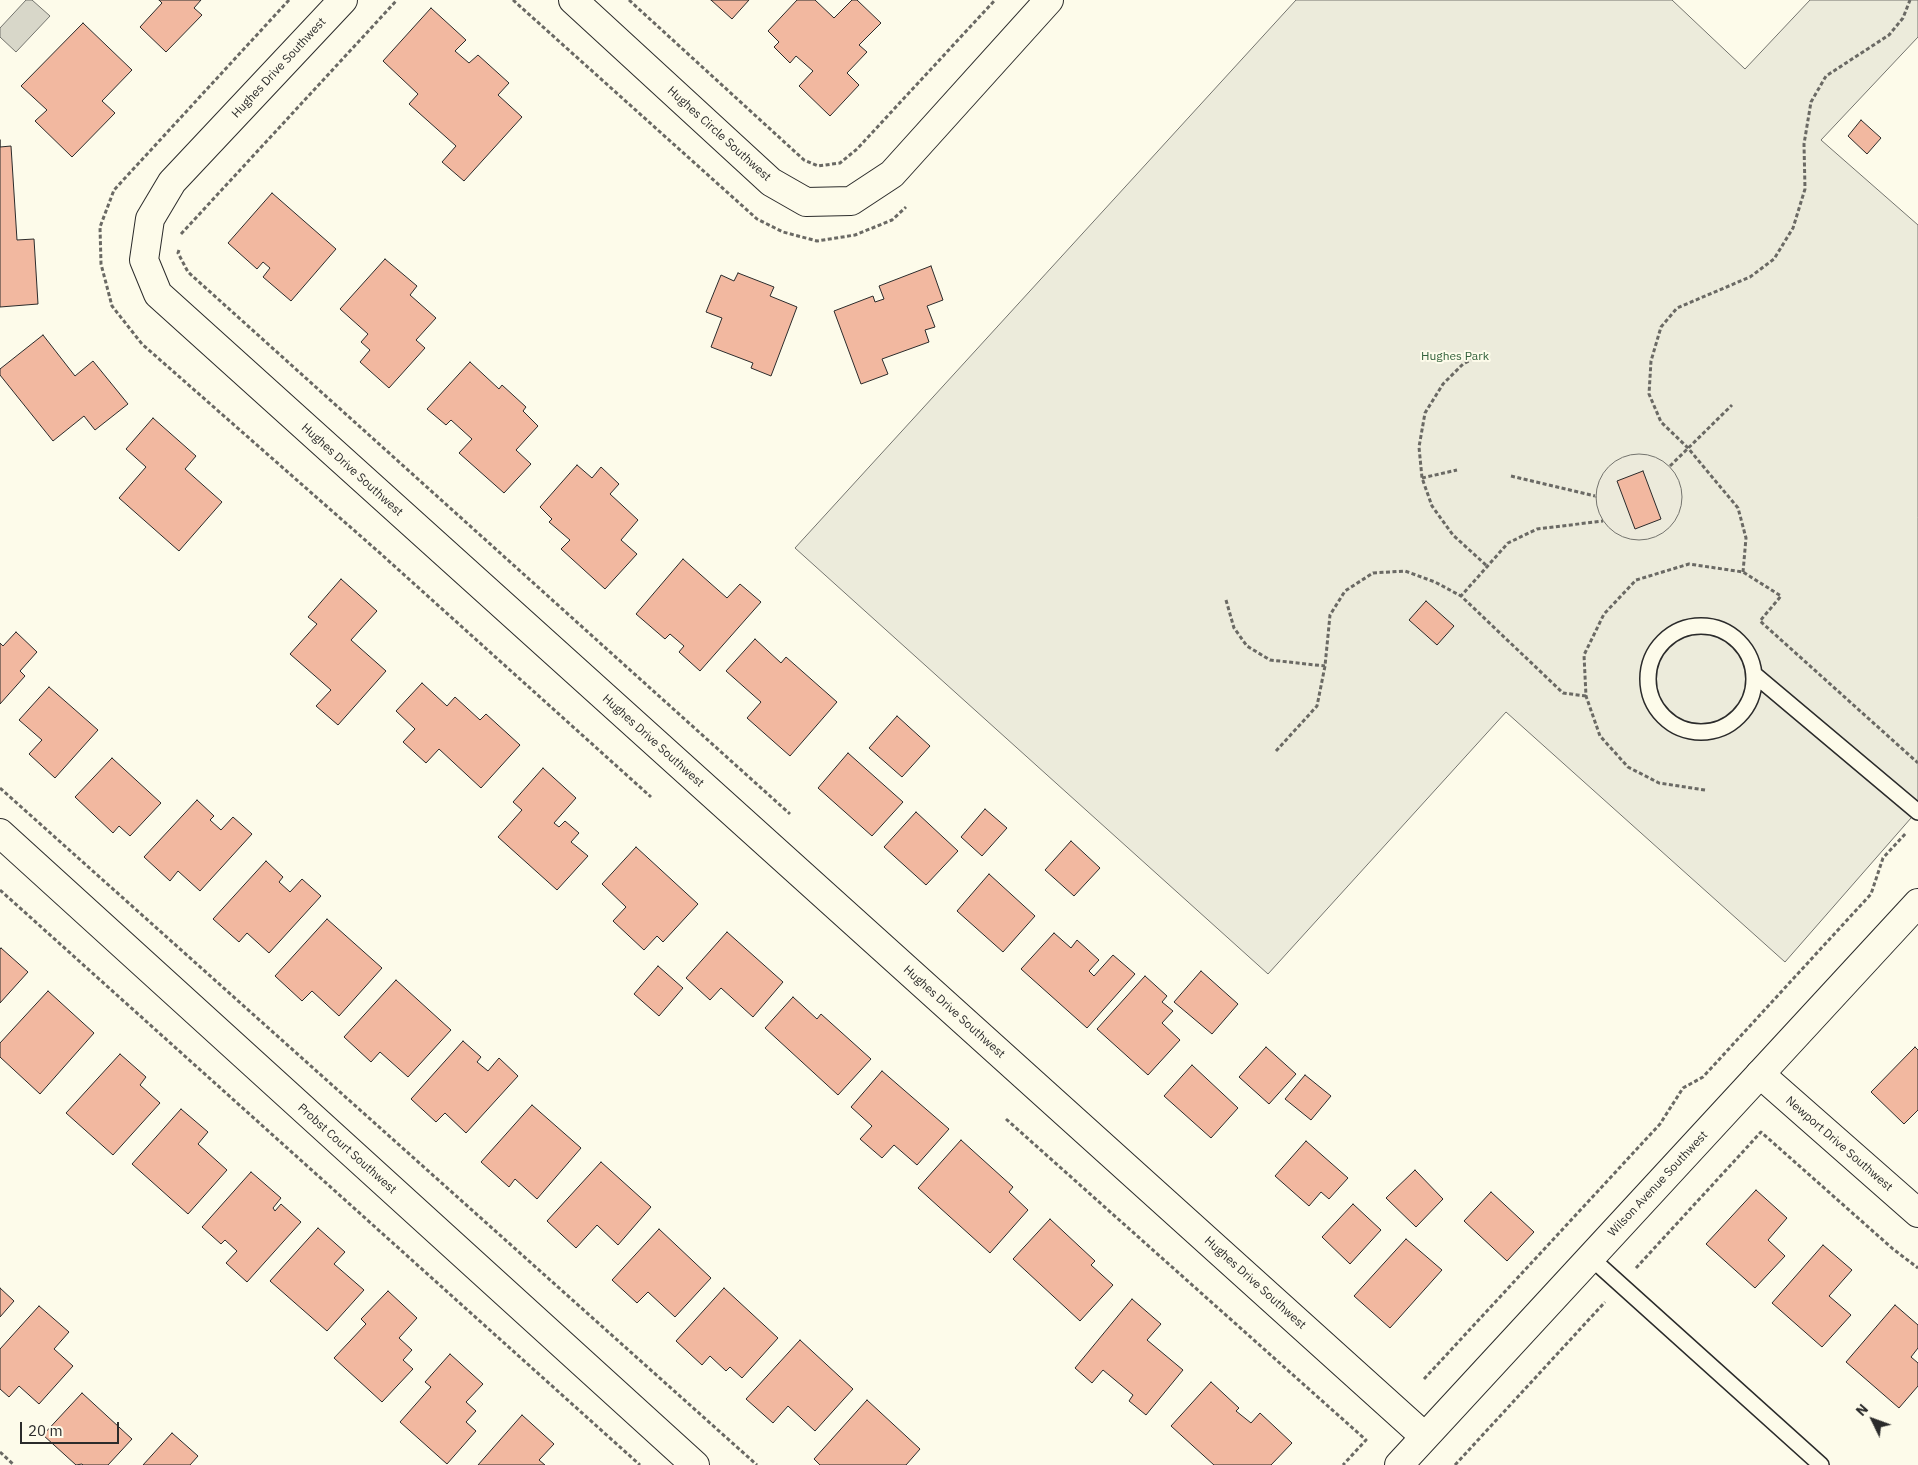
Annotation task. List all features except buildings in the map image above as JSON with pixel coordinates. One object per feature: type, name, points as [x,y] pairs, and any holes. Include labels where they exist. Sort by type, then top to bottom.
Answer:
[{"type":"street","name":"Hughes Drive Southwest","points":[[343,0],[172,182],[150,219],[144,260],[158,294],[1424,1436]]},
{"type":"street","name":"Hughes Circle Southwest","points":[[572,0],[771,182],[806,202],[851,200],[892,174],[1049,0]]},
{"type":"street","name":"Probst Court Southwest","points":[[0,833],[695,1465]]},
{"type":"street","name":"Wilson Avenue Southwest","points":[[1399,1465],[1918,902]]},
{"type":"street","name":"Newport Drive Southwest","points":[[1760,1074],[1918,1213]]},
{"type":"lane","points":[[1755,675],[1753,693],[1745,710],[1732,723],[1716,731],[1707,732],[1697,733],[1680,728],[1665,718],[1654,704],[1648,686],[1649,669],[1655,653],[1666,640],[1680,630],[1696,626],[1713,627],[1729,633],[1742,644],[1751,658],[1755,675],[1915,819]]},
{"type":"lane","points":[[1590,1257],[1821,1465]]},
{"type":"path","points":[[180,239],[181,232],[396,0]]},
{"type":"path","points":[[629,0],[804,160],[818,166],[840,163],[857,149],[995,0]]},
{"type":"path","points":[[1743,572],[1746,538],[1738,508],[1688,448],[1661,422],[1649,394],[1651,361],[1661,327],[1677,308],[1750,278],[1774,259],[1793,228],[1805,189],[1804,144],[1811,102],[1826,76],[1889,35],[1903,18],[1910,0]]},
{"type":"path","points":[[179,246],[178,253],[188,272],[790,814]]},
{"type":"path","points":[[1480,355],[1463,364],[1443,384],[1425,414],[1419,447],[1422,478],[1432,506],[1452,535],[1487,566]]},
{"type":"path","points":[[1670,466],[1732,405]]},
{"type":"path","points":[[1422,478],[1457,470]]},
{"type":"path","points":[[1511,476],[1595,496]]},
{"type":"path","points":[[1461,596],[1508,543],[1538,529],[1603,521]]},
{"type":"path","points":[[1705,790],[1659,783],[1628,767],[1600,736],[1586,696],[1584,655],[1604,614],[1636,580],[1689,564],[1743,572],[1781,596],[1760,621],[1918,763]]},
{"type":"path","points":[[1276,751],[1317,706],[1325,666],[1330,615],[1345,591],[1373,573],[1405,571],[1435,582],[1461,596],[1563,693],[1586,696]]},
{"type":"path","points":[[1226,600],[1234,628],[1247,646],[1270,660],[1325,666]]},
{"type":"path","points":[[0,788],[757,1465]]},
{"type":"path","points":[[1424,1379],[1660,1124],[1683,1088],[1704,1077],[1871,894],[1882,858],[1915,819]]},
{"type":"path","points":[[0,890],[640,1465]]},
{"type":"path","points":[[1006,1119],[1366,1440],[1343,1465]]},
{"type":"path","points":[[1455,1465],[1761,1132],[1893,1249],[1918,1268]]},
{"type":"path","points":[[0,1452],[14,1465]]},
{"type":"green space","name":"Hughes Park","points":[[1296,0],[1672,0],[1745,69],[1810,0],[1918,0],[1918,37],[1821,140],[1918,225],[1918,810],[1785,962],[1506,712],[1268,974],[795,548]]},
{"type":"shaded area","points":[[26,0],[32,0],[50,16],[16,52],[0,37],[0,28]]},
{"type":"shaded area","points":[[1639,454],[1656,457],[1670,466],[1679,480],[1682,497],[1679,514],[1670,528],[1656,537],[1639,540],[1622,537],[1608,528],[1599,514],[1596,497],[1599,480],[1608,466],[1622,457]]}]
